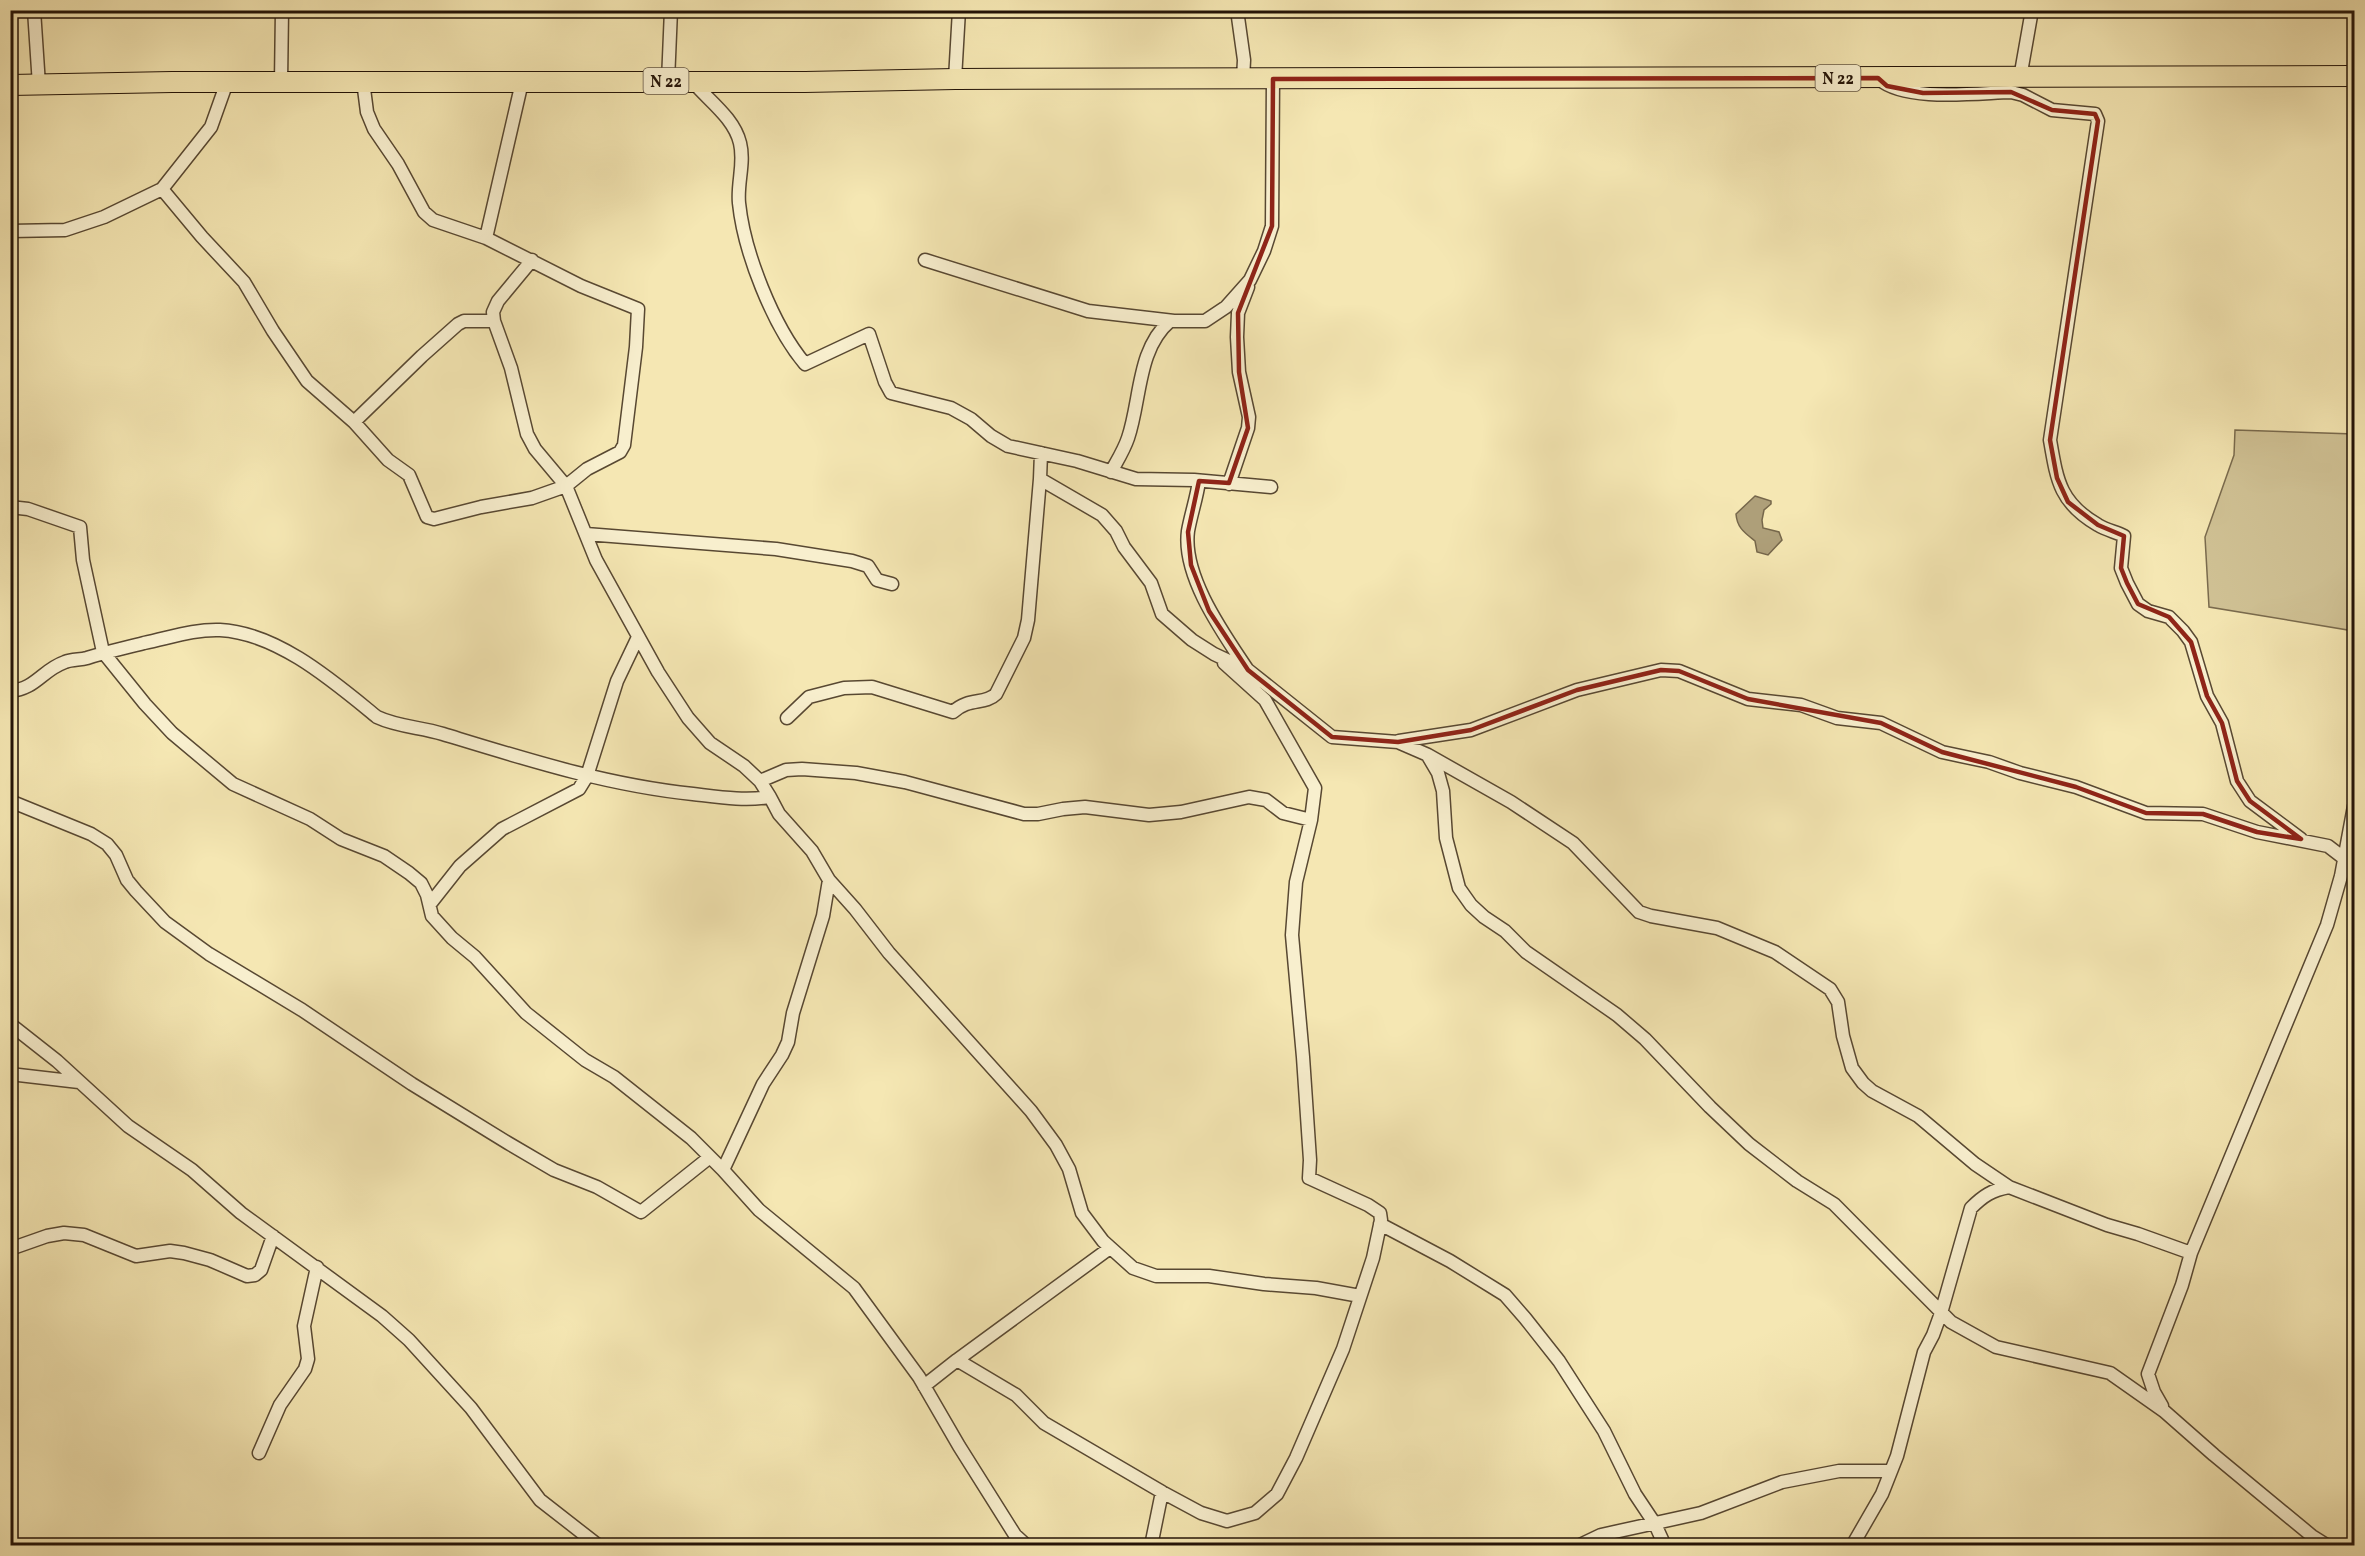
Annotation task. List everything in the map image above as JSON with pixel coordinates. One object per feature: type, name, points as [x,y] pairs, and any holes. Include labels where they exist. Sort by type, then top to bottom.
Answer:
[{"type":"main road","name":"N 22","points":[[10,85],[363,81],[693,82],[955,78],[2355,76]]},
{"type":"street","points":[[34,10],[39,85]]},
{"type":"street","points":[[281,82],[282,10]]},
{"type":"street","points":[[668,81],[671,10]]},
{"type":"street","points":[[955,78],[959,10]]},
{"type":"street","points":[[1236,10],[1244,60],[1243,79]]},
{"type":"street","points":[[2020,78],[2032,10]]},
{"type":"street","points":[[1878,78],[1887,86],[1923,93],[2011,92],[2023,95],[2052,110],[2095,114],[2098,121],[2050,440],[2057,478],[2068,501],[2098,525],[2124,536],[2121,568],[2127,583],[2138,604],[2148,611],[2169,617],[2191,642],[2207,696],[2222,723],[2237,781],[2250,801],[2301,839]]},
{"type":"street","points":[[1229,483],[1248,428],[1249,417],[1239,372],[1238,313],[1272,226],[1273,79]]},
{"type":"street","points":[[162,189],[244,282],[273,331],[307,381],[354,422],[376,449],[409,475],[427,517],[434,519],[481,507],[532,498],[566,486],[587,469],[620,452],[624,445],[636,348],[638,309],[581,286],[486,238],[433,220],[424,212],[398,165],[374,129],[367,112],[363,81]]},
{"type":"street","points":[[10,231],[65,230],[104,217],[162,189],[211,127],[227,82]]},
{"type":"street","points":[[486,238],[522,82]]},
{"type":"street","points":[[693,82],[723,113],[740,142],[741,227],[750,255],[790,346],[805,364],[869,334],[891,393],[951,408],[971,419],[991,436],[1008,446],[1077,461],[1136,479],[1271,487]]},
{"type":"street","points":[[532,260],[498,301],[493,312],[494,321],[511,368],[527,434],[535,449],[566,486],[596,560],[658,672],[710,743],[744,766],[760,781],[779,814],[812,851],[829,880],[889,953],[1031,1111],[1065,1161],[1083,1213],[1103,1241],[1133,1268],[1156,1276],[1209,1276],[1264,1284],[1316,1288],[1360,1296]]},
{"type":"street","points":[[925,260],[1088,311],[1170,321],[1205,321],[1226,307],[1250,280]]},
{"type":"street","points":[[354,422],[458,324],[464,321],[494,321]]},
{"type":"street","points":[[1111,472],[1128,438],[1146,362],[1155,335],[1170,321]]},
{"type":"street","points":[[787,718],[809,697],[844,688],[872,687],[953,712],[963,703],[992,698],[996,694],[1024,638],[1028,620],[1041,453]]},
{"type":"street","points":[[1040,479],[1102,515],[1116,531],[1124,547],[1151,583],[1162,614],[1192,640],[1214,654],[1248,670],[1332,737],[1398,742],[1471,730],[1577,690],[1661,670],[1679,670],[1748,699],[1801,705],[1837,718],[1881,723],[1942,752],[1989,762],[2020,773],[2076,787],[2146,813],[2203,814],[2257,832],[2328,846],[2350,862]]},
{"type":"street","points":[[1199,481],[1188,532],[1191,565],[1209,611],[1248,670]]},
{"type":"street","points":[[10,507],[28,509],[80,527],[83,560],[103,652],[172,733],[233,784],[310,819],[341,839],[384,856],[421,883],[430,904],[432,916],[452,938],[475,957],[526,1013],[585,1060],[622,1083],[710,1157],[759,1209],[854,1288],[924,1386],[1015,1535],[1027,1545]]},
{"type":"street","points":[[586,534],[776,549],[852,561],[868,566],[877,580],[892,584]]},
{"type":"street","points":[[10,691],[23,690],[31,686],[48,669],[66,661],[188,632],[221,630],[257,638],[282,647],[377,717],[389,723],[441,733],[482,747],[587,776],[717,798],[753,800],[770,797]]},
{"type":"street","points":[[430,904],[460,866],[502,829],[579,789],[587,776],[617,681],[638,637]]},
{"type":"street","points":[[957,1360],[1016,1395],[1044,1423],[1201,1514],[1227,1521],[1255,1513],[1277,1494],[1296,1458],[1343,1349],[1373,1258],[1380,1213],[1368,1205],[1309,1178],[1304,1057],[1292,934],[1296,882],[1311,820],[1315,788],[1265,700],[1214,654]]},
{"type":"street","points":[[1398,742],[1428,755],[1511,802],[1573,843],[1639,912],[1717,928],[1775,952],[1830,989],[1838,1002],[1843,1036],[1852,1068],[1863,1083],[1872,1091],[1918,1116],[1975,1164],[2009,1187],[2107,1225],[2191,1253]]},
{"type":"street","points":[[1428,755],[1438,773],[1443,791],[1446,838],[1459,888],[1484,917],[1505,931],[1526,952],[1617,1016],[1645,1039],[1749,1144],[1797,1181],[1834,1204],[1941,1313],[1970,1334],[1996,1347],[2109,1373],[2125,1382],[2164,1411],[2312,1536],[2328,1545]]},
{"type":"street","points":[[760,781],[786,770],[856,773],[905,782],[1024,814],[1084,807],[1149,815],[1181,812],[1249,797],[1266,800],[1283,813],[1311,820]]},
{"type":"street","points":[[10,801],[91,834],[107,844],[116,855],[127,880],[136,891],[165,922],[200,948],[302,1010],[412,1084],[554,1170],[597,1186],[641,1212],[710,1157]]},
{"type":"street","points":[[2164,1411],[2148,1374],[2182,1285],[2191,1253],[2327,926],[2350,862],[2355,806]]},
{"type":"street","points":[[723,1170],[763,1084],[788,1042],[794,1013],[823,916],[829,880]]},
{"type":"street","points":[[10,1024],[128,1126],[192,1170],[241,1213],[382,1316],[408,1340],[471,1408],[540,1500],[599,1545]]},
{"type":"street","points":[[10,1074],[79,1082]]},
{"type":"street","points":[[1852,1545],[1882,1494],[1898,1456],[1924,1352],[1941,1313],[1971,1208],[1983,1196],[1996,1189],[2009,1187]]},
{"type":"street","points":[[1380,1224],[1450,1261],[1505,1295],[1559,1361],[1604,1431],[1635,1494],[1655,1524],[1665,1545]]},
{"type":"street","points":[[10,1249],[47,1236],[64,1233],[84,1235],[136,1256],[170,1251],[184,1253],[210,1260],[247,1276],[255,1275],[261,1270],[273,1236]]},
{"type":"street","points":[[924,1386],[1110,1248]]},
{"type":"street","points":[[259,1453],[280,1405],[305,1369],[308,1359],[304,1326],[317,1268]]},
{"type":"street","points":[[2125,1382],[2148,1374]]},
{"type":"street","points":[[1578,1545],[1601,1535],[1701,1514],[1782,1482],[1839,1471],[1892,1471]]},
{"type":"street","points":[[1151,1545],[1162,1491]]},
{"type":"highlighted area","points":[[1878,78],[1887,86],[1923,93],[2011,92],[2052,110],[2095,114],[2098,121],[2050,440],[2057,478],[2068,502],[2098,525],[2124,536],[2121,568],[2127,583],[2138,604],[2169,617],[2191,642],[2207,696],[2222,723],[2237,781],[2250,801],[2301,839],[2257,832],[2203,814],[2146,813],[2076,787],[1942,752],[1881,723],[1748,699],[1679,671],[1661,670],[1577,690],[1471,730],[1398,742],[1332,737],[1248,670],[1209,611],[1191,565],[1188,532],[1199,481],[1229,483],[1248,428],[1239,372],[1238,313],[1272,226],[1273,79]]},
{"type":"shaded area","points":[[2235,430],[2354,434],[2354,631],[2209,607],[2205,537],[2234,455]]},
{"type":"shaded area","points":[[1755,496],[1771,501],[1771,504],[1764,510],[1763,528],[1779,532],[1782,540],[1768,555],[1757,552],[1755,541],[1742,530],[1737,519],[1736,514]]}]
